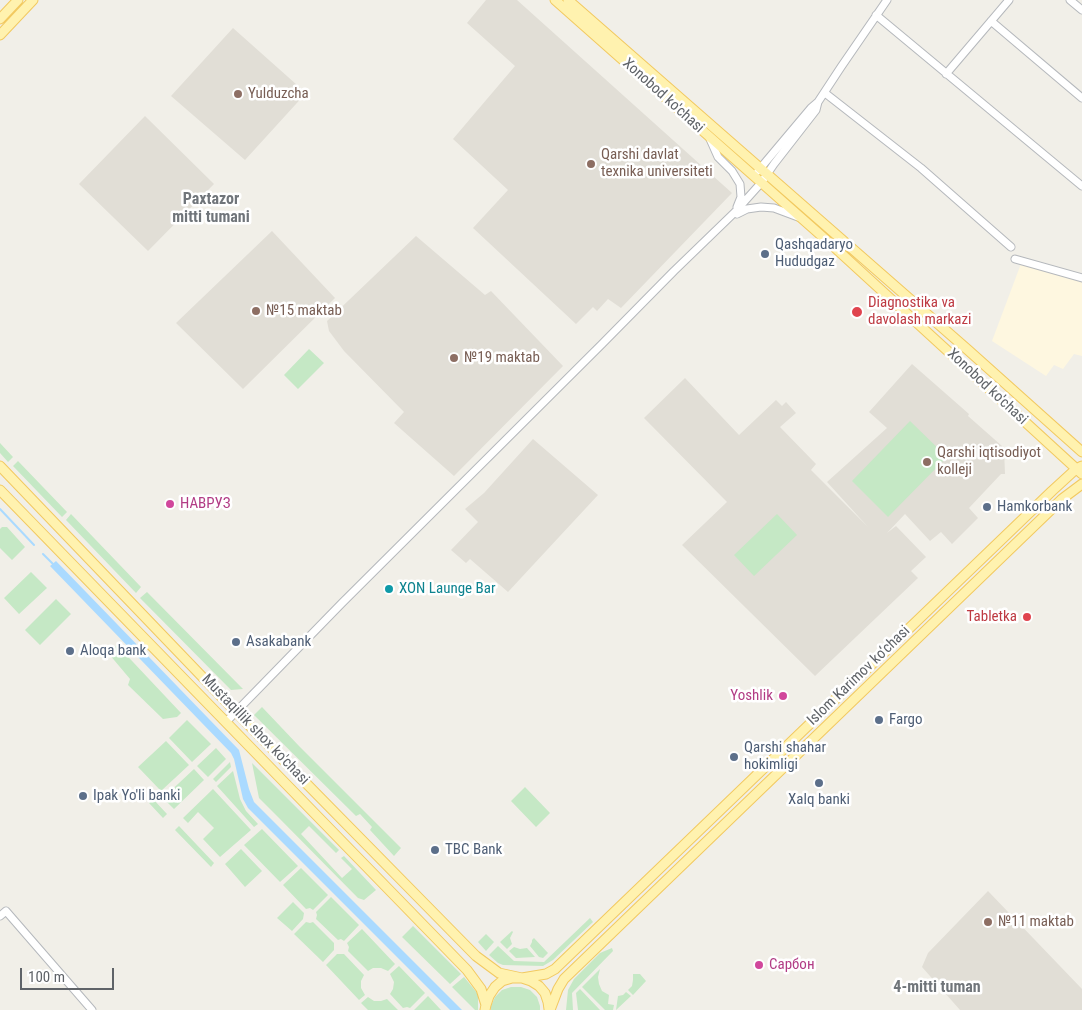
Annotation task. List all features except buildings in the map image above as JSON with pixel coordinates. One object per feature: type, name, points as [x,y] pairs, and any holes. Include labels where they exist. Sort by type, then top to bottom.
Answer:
[{"type":"main road","points":[[0,19],[18,0]]},
{"type":"main road","points":[[0,35],[33,0]]},
{"type":"main road","name":"Xonobod ko'chasi","points":[[555,0],[800,217],[1080,470]]},
{"type":"main road","name":"Xonobod ko'chasi","points":[[568,0],[1082,452]]},
{"type":"main road","name":"Mustaqillik shox ko'chasi","points":[[0,466],[236,712],[476,956],[499,973],[522,978]]},
{"type":"main road","name":"Islom Karimov ko‘chasi","points":[[486,1008],[489,996],[502,981],[546,974],[555,969],[1080,470]]},
{"type":"main road","name":"Islom Karimov ko‘chasi","points":[[550,1010],[564,979],[1062,499],[1082,484]]},
{"type":"main road","name":"Mustaqillik shox ko'chasi","points":[[0,490],[467,970],[481,989],[486,1008]]},
{"type":"main road","points":[[522,978],[531,980],[539,986],[545,993],[550,1010]]},
{"type":"street","points":[[946,74],[1009,0]]},
{"type":"street","points":[[1070,0],[1082,10]]},
{"type":"street","points":[[754,177],[774,164],[816,110],[818,102],[886,1]]},
{"type":"street","points":[[876,15],[1082,186]]},
{"type":"street","points":[[991,21],[1082,98]]},
{"type":"street","points":[[825,93],[921,168],[1011,247]]},
{"type":"street","points":[[709,136],[718,157],[740,184],[741,197],[734,214]]},
{"type":"street","points":[[226,722],[342,603],[734,214],[761,183],[764,172]]},
{"type":"street","points":[[734,214],[747,209],[761,207],[774,208],[800,217]]},
{"type":"street","points":[[1015,259],[1082,278]]},
{"type":"street","points":[[0,916],[6,911],[92,1010]]},
{"type":"shaded area","name":"Qarshi davlat texnika universiteti","points":[[486,0],[517,0],[732,193],[621,308],[608,299],[597,311],[593,307],[576,324],[473,228],[508,190],[453,139],[515,66],[467,23]]},
{"type":"shaded area","name":"Yulduzcha","points":[[233,28],[306,93],[245,160],[171,96]]},
{"type":"shaded area","points":[[145,116],[214,184],[148,251],[79,184]]},
{"type":"shaded area","name":"№15 maktab","points":[[272,231],[335,298],[243,389],[176,323]]},
{"type":"shaded area","name":"№19 maktab","points":[[416,236],[485,295],[491,291],[563,366],[454,476],[394,423],[404,412],[344,351],[329,331],[327,321]]},
{"type":"shaded area","points":[[1022,261],[1082,281],[1082,356],[1074,354],[1063,369],[1054,365],[1046,376],[992,341]]},
{"type":"shaded area","points":[[912,364],[1002,446],[1002,449],[1004,449],[1005,474],[1001,474],[969,508],[978,518],[952,544],[941,532],[930,541],[905,514],[887,533],[896,526],[926,557],[911,571],[918,578],[815,676],[682,545],[727,502],[644,418],[685,378],[739,435],[776,400],[782,406],[786,402],[796,413],[780,427],[816,464],[811,470],[868,527],[827,482],[887,428],[869,412]]},
{"type":"shaded area","points":[[533,439],[598,495],[508,592],[470,559],[466,563],[451,550],[478,522],[465,509],[484,493]]},
{"type":"shaded area","name":"№11 maktab","points":[[988,891],[1082,989],[1082,1010],[960,1010],[922,967],[928,953]]},
{"type":"green space","points":[[309,349],[324,363],[298,389],[284,375]]},
{"type":"green space","points":[[910,421],[947,457],[888,517],[852,481]]},
{"type":"green space","points":[[0,443],[13,457],[8,462],[0,453]]},
{"type":"green space","points":[[18,461],[67,512],[62,517],[13,466]]},
{"type":"green space","points":[[71,514],[141,587],[136,593],[66,520]]},
{"type":"green space","points":[[777,514],[797,535],[754,576],[734,555]]},
{"type":"green space","points":[[7,527],[25,547],[12,560],[0,548],[0,529]]},
{"type":"green space","points":[[31,572],[47,588],[19,614],[4,598]]},
{"type":"green space","points":[[147,592],[243,689],[231,690],[140,598]]},
{"type":"green space","points":[[56,599],[71,614],[40,645],[25,630]]},
{"type":"green space","points":[[117,645],[181,713],[177,717],[163,719],[128,685],[130,679],[109,654]]},
{"type":"green space","points":[[262,707],[401,848],[394,856],[370,830],[372,827],[360,814],[356,816],[254,715]]},
{"type":"green space","points":[[187,720],[211,744],[192,762],[169,738]]},
{"type":"green space","points":[[166,741],[189,765],[161,791],[138,767]]},
{"type":"green space","points":[[216,748],[226,759],[208,777],[197,766]]},
{"type":"green space","points":[[230,762],[231,767],[216,782],[213,779]]},
{"type":"green space","points":[[252,763],[339,850],[336,853],[309,826],[301,834],[342,878],[352,869],[341,858],[344,856],[376,890],[364,900],[358,898],[259,798]]},
{"type":"green space","points":[[194,769],[204,780],[174,809],[163,798]]},
{"type":"green space","points":[[233,771],[240,799],[246,811],[258,824],[254,827],[217,786]]},
{"type":"green space","points":[[525,787],[550,813],[536,827],[511,801]]},
{"type":"green space","points":[[213,789],[251,830],[220,857],[203,839],[214,828],[198,812],[188,823],[183,818]]},
{"type":"green space","points":[[153,799],[167,814],[163,818],[149,803]]},
{"type":"green space","points":[[179,826],[214,863],[211,867],[175,830]]},
{"type":"green space","points":[[262,829],[298,866],[280,882],[244,845]]},
{"type":"green space","points":[[241,849],[262,871],[245,887],[225,864]]},
{"type":"green space","points":[[301,868],[328,895],[313,910],[310,908],[306,909],[283,885]]},
{"type":"green space","points":[[331,897],[359,925],[344,941],[338,940],[316,919],[316,912]]},
{"type":"green space","points":[[293,902],[304,913],[303,919],[292,931],[277,918]]},
{"type":"green space","points":[[590,918],[593,922],[553,960],[543,966],[503,965],[489,955],[498,946],[514,961],[544,962]]},
{"type":"green space","points":[[306,922],[313,922],[334,943],[334,950],[323,962],[294,934]]},
{"type":"green space","points":[[413,926],[461,974],[450,984],[402,937]]},
{"type":"green space","points":[[362,929],[395,964],[388,971],[381,968],[373,968],[368,971],[348,951],[347,943]]},
{"type":"green space","points":[[512,931],[510,938],[512,944],[507,949],[500,942]]},
{"type":"green space","points":[[486,934],[494,942],[486,951],[478,942]]},
{"type":"green space","points":[[534,938],[548,953],[543,958],[539,957],[530,946]]},
{"type":"green space","points":[[514,947],[520,949],[527,948],[535,957],[516,958],[509,951]]},
{"type":"green space","points":[[612,948],[613,951],[572,993],[573,1010],[566,1010],[568,990],[574,979],[600,953]]},
{"type":"green space","points":[[337,954],[344,954],[364,975],[361,981],[361,988],[365,995],[359,1000],[326,965]]},
{"type":"green space","points":[[399,966],[425,993],[410,1008],[403,1008],[390,994],[394,982],[390,974]]},
{"type":"green space","points":[[600,969],[599,984],[602,991],[609,995],[608,1004],[614,1005],[613,1010],[605,1010],[582,987]]},
{"type":"green space","points":[[633,974],[640,974],[646,981],[633,995],[628,990],[632,986]]},
{"type":"green space","points":[[464,977],[478,994],[478,1010],[475,1010],[452,987]]},
{"type":"green space","points":[[511,987],[521,987],[530,990],[537,997],[540,1010],[491,1010],[495,997],[502,990]]},
{"type":"green space","points":[[580,989],[600,1010],[578,1010],[576,993]]},
{"type":"green space","points":[[626,992],[631,996],[616,1010],[618,996]]},
{"type":"green space","points":[[428,996],[441,1010],[414,1010]]},
{"type":"green space","points":[[368,997],[374,1001],[387,999],[398,1010],[368,1010],[361,1003]]},
{"type":"water","points":[[56,561],[239,750],[254,802],[462,1010],[450,1010],[248,808],[243,799],[231,753],[50,566]]},
{"type":"waterway","points":[[0,509],[34,545]]},
{"type":"waterway","points":[[43,554],[54,565]]},
{"type":"place","name":"Yulduzcha","points":[[238,94]]},
{"type":"place","name":"Qarshi davlat texnika universiteti","points":[[591,164]]},
{"type":"place","name":"Qashqadaryo Hududgaz","points":[[765,254]]},
{"type":"place","name":"№15 maktab","points":[[256,311]]},
{"type":"place","name":"Diagnostika va davolash markazi","points":[[857,312]]},
{"type":"place","name":"№19 maktab","points":[[454,358]]},
{"type":"place","name":"Qarshi iqtisodiyot kolleji","points":[[927,462]]},
{"type":"place","name":"НАВРУЗ","points":[[170,504]]},
{"type":"place","name":"Hamkorbank","points":[[987,507]]},
{"type":"place","name":"XON Launge Bar","points":[[389,589]]},
{"type":"place","name":"Tabletka","points":[[1027,617]]},
{"type":"place","name":"Asakabank","points":[[236,642]]},
{"type":"place","name":"Aloqa bank","points":[[70,651]]},
{"type":"place","name":"Yoshlik","points":[[783,696]]},
{"type":"place","name":"Fargo","points":[[879,720]]},
{"type":"place","name":"Qarshi shahar hokimligi","points":[[734,757]]},
{"type":"place","name":"Xalq banki","points":[[819,783]]},
{"type":"place","name":"Ipak Yo'li banki","points":[[83,796]]},
{"type":"place","name":"TBC Bank","points":[[435,850]]},
{"type":"place","name":"№11 maktab","points":[[988,922]]},
{"type":"place","name":"Сарбон","points":[[759,965]]},
{"type":"district","name":"Paxtazor mitti tumani","points":[[211,209]]},
{"type":"district","name":"4-mitti tuman","points":[[937,988]]}]
